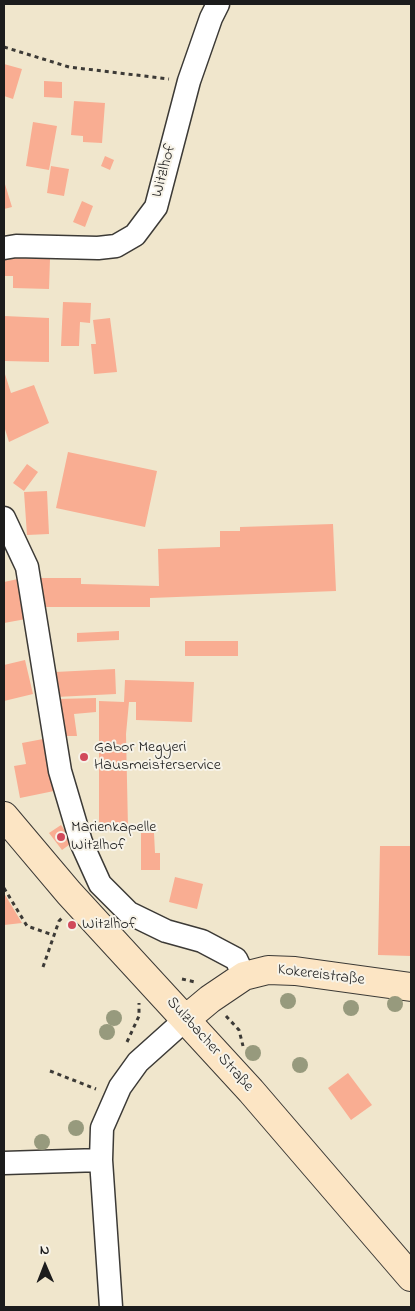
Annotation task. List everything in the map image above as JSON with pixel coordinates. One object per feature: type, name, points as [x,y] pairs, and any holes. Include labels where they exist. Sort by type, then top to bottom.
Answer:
[{"type":"main road","name":"Sulzbacher Straße","points":[[4,816],[69,893],[186,1019],[411,1277]]},
{"type":"main road","name":"Kokereistraße","points":[[186,1019],[210,999],[244,976],[268,970],[295,971],[411,987]]},
{"type":"street","name":"Witzlhof","points":[[4,248],[16,246],[107,247],[116,246],[135,235],[156,207],[189,81],[211,18],[218,4]]},
{"type":"street","points":[[4,518],[27,567],[60,772],[81,842],[100,884],[129,913],[166,931],[202,941],[236,959],[244,976]]},
{"type":"street","points":[[111,1307],[101,1160],[102,1128],[120,1087],[138,1062],[186,1019]]},
{"type":"street","points":[[4,1163],[101,1160]]},
{"type":"path","points":[[4,47],[69,67],[189,81]]},
{"type":"path","points":[[4,888],[26,926],[53,935]]},
{"type":"path","points":[[57,910],[68,924]]},
{"type":"path","points":[[43,967],[53,935],[62,917]]},
{"type":"path","points":[[126,1044],[139,1016],[138,1002]]},
{"type":"path","points":[[50,1071],[99,1090],[96,1098]]},
{"type":"building","points":[[4,64],[22,69],[13,99],[4,96]]},
{"type":"building","points":[[44,81],[62,82],[62,98],[44,97]]},
{"type":"building","points":[[74,101],[105,103],[102,143],[83,142],[83,136],[71,135]]},
{"type":"building","points":[[33,122],[57,126],[49,170],[26,166]]},
{"type":"building","points":[[105,156],[114,160],[110,170],[101,166]]},
{"type":"building","points":[[51,166],[69,169],[64,196],[47,193]]},
{"type":"building","points":[[4,181],[12,207],[4,209]]},
{"type":"building","points":[[82,201],[93,206],[85,227],[73,222]]},
{"type":"building","points":[[14,253],[14,258],[50,259],[49,289],[13,288],[13,276],[4,276],[4,255]]},
{"type":"building","points":[[63,302],[91,303],[90,323],[80,322],[79,346],[61,346]]},
{"type":"building","points":[[4,316],[49,318],[49,362],[4,361]]},
{"type":"building","points":[[110,318],[117,372],[94,374],[91,344],[96,344],[93,320]]},
{"type":"building","points":[[4,371],[11,393],[34,385],[49,423],[9,442],[4,426]]},
{"type":"building","points":[[68,452],[157,471],[145,527],[56,508]]},
{"type":"building","points":[[27,464],[38,472],[24,491],[13,483]]},
{"type":"building","points":[[47,491],[49,534],[27,535],[24,492]]},
{"type":"building","points":[[333,524],[336,591],[150,598],[150,607],[40,607],[41,578],[81,578],[81,584],[159,586],[158,549],[220,547],[220,531],[240,531],[240,527]]},
{"type":"building","points":[[18,579],[26,619],[4,623],[4,582]]},
{"type":"building","points":[[119,631],[119,640],[77,642],[77,633]]},
{"type":"building","points":[[185,641],[238,641],[238,656],[185,656]]},
{"type":"building","points":[[25,660],[33,694],[4,701],[4,665]]},
{"type":"building","points":[[115,669],[116,694],[56,697],[55,672]]},
{"type":"building","points":[[125,680],[194,682],[192,722],[136,720],[136,702],[129,702],[126,734],[128,828],[99,829],[99,701],[124,702]]},
{"type":"building","points":[[96,698],[96,712],[74,714],[77,736],[62,736],[57,699]]},
{"type":"building","points":[[43,739],[54,791],[20,798],[14,766],[26,764],[22,743]]},
{"type":"building","name":"Marienkapelle Witzlhof","points":[[61,825],[73,842],[62,850],[49,833]]},
{"type":"building","points":[[141,833],[154,833],[155,853],[160,853],[160,870],[141,870]]},
{"type":"building","points":[[380,846],[411,846],[411,956],[378,955]]},
{"type":"building","points":[[175,877],[203,884],[197,909],[169,902]]},
{"type":"building","points":[[4,893],[22,923],[4,925]]},
{"type":"building","points":[[348,1073],[372,1105],[351,1120],[328,1088]]},
{"type":"place","name":"Gabor Megyeri Hausmeisterservice","points":[[84,757]]},
{"type":"place","name":"Marienkapelle Witzlhof","points":[[61,837]]},
{"type":"place","name":"Witzlhof","points":[[72,925]]}]
